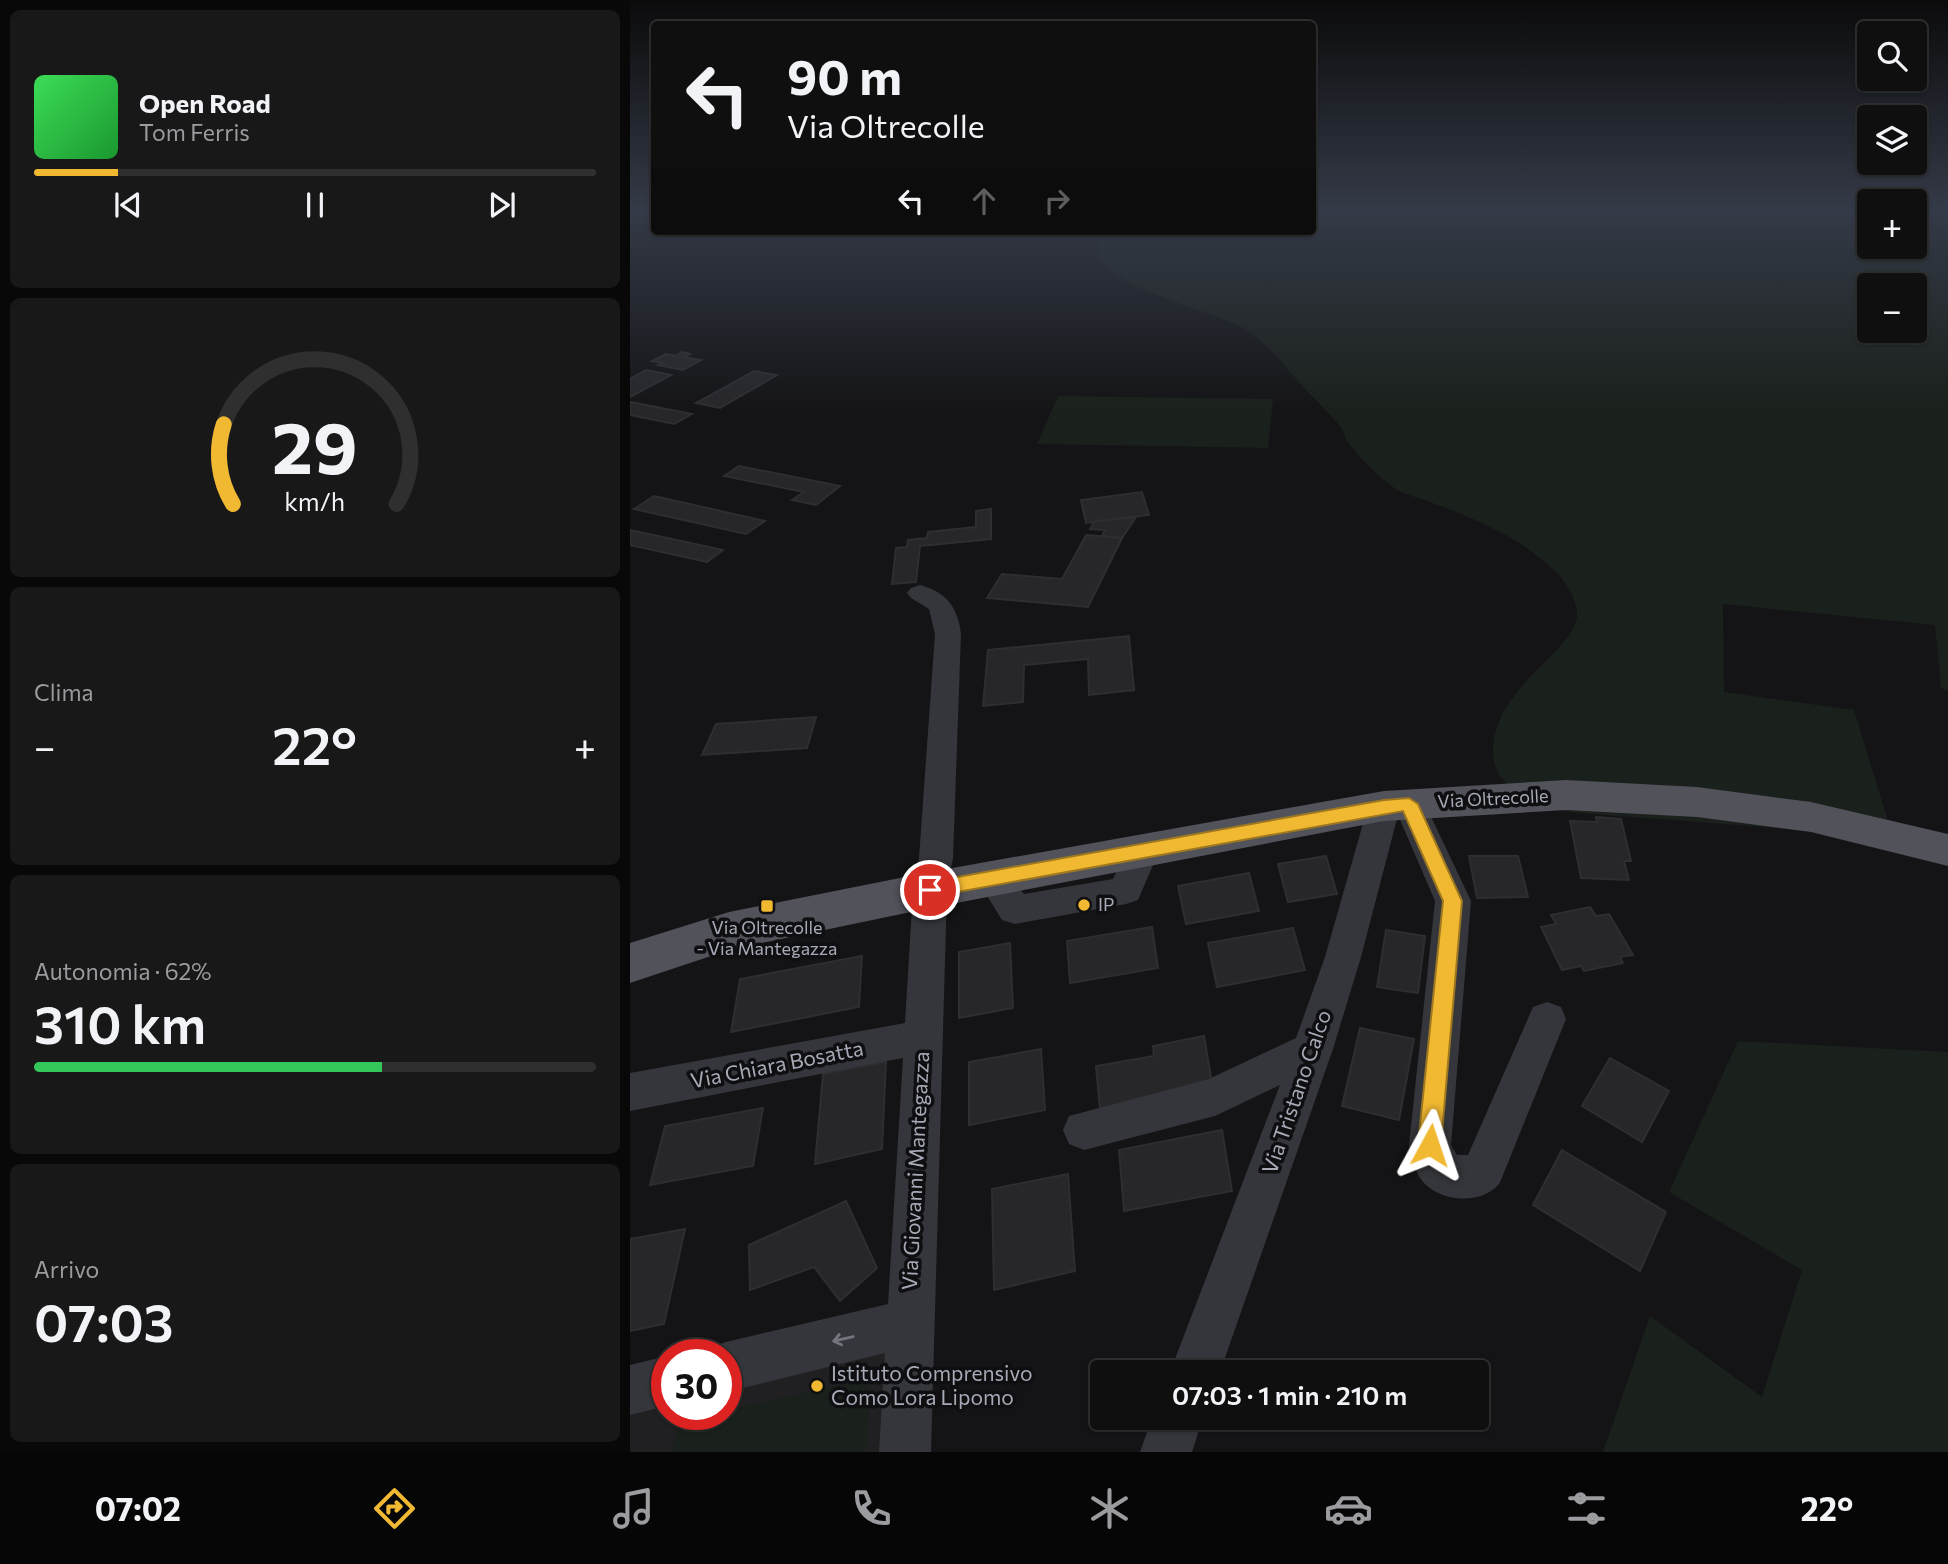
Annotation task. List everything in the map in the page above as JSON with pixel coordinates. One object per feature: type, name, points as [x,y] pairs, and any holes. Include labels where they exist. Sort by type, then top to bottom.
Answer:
[{"type":"main road","name":"Via Oltrecolle","points":[[630,963],[729,931],[993,878],[1396,805],[1566,795],[1698,802],[1811,817],[1948,850]]},
{"type":"street","name":"Via Giovanni Mantegazza","points":[[905,1452],[930,890],[936,858],[948,634],[946,611],[931,597],[920,593]]},
{"type":"street","points":[[1396,805],[1453,901],[1430,1145],[1430,1155],[1443,1173],[1453,1178],[1465,1179],[1483,1170],[1547,1019]]},
{"type":"street","name":"Via Tristano Calco","points":[[1199,1360],[1285,1131],[1396,805]]},
{"type":"street","name":"Via Chiara Bosatta","points":[[630,1092],[923,1037]]},
{"type":"street","points":[[1084,1130],[1215,1097],[1312,1049]]},
{"type":"street","points":[[742,1363],[909,1323]]},
{"type":"street","points":[[630,1390],[651,1385]]},
{"type":"street","points":[[1166,1452],[1174,1430]]},
{"type":"shaded area","points":[[1121,277],[1857,277],[1857,343],[1927,343],[1927,277],[1948,277],[1948,691],[1941,688],[1935,625],[1723,604],[1724,692],[1854,710],[1893,837],[1567,812],[1518,793],[1500,776],[1495,764],[1493,750],[1497,727],[1520,688],[1573,628],[1577,614],[1575,601],[1560,576],[1524,546],[1500,532],[1393,487],[1357,453],[1333,418],[1276,355],[1251,333],[1226,320],[1143,289]]},
{"type":"shaded area","points":[[1058,396],[1273,399],[1268,448],[1037,444]]},
{"type":"shaded area","points":[[1738,1041],[1948,1052],[1948,1452],[1603,1452],[1650,1316],[1762,1397],[1802,1270],[1669,1192]]},
{"type":"shaded area","name":"Istituto Comprensivo Como Lora Lipomo","points":[[909,1323],[905,1452],[630,1452],[630,1390],[651,1385],[651,1430],[742,1430],[742,1363]]},
{"type":"shaded area","points":[[871,1379],[866,1452],[672,1452],[676,1430],[742,1430],[742,1407]]},
{"type":"building","points":[[682,352],[690,354],[683,357],[701,360],[683,370],[658,365],[662,363],[652,361],[666,354],[676,356]]},
{"type":"building","points":[[646,370],[671,375],[630,397],[630,379]]},
{"type":"building","points":[[754,371],[777,375],[720,408],[696,403]]},
{"type":"building","points":[[630,402],[692,414],[674,424],[630,415]]},
{"type":"building","points":[[739,466],[840,486],[816,505],[792,500],[804,492],[724,476]]},
{"type":"building","points":[[1142,492],[1149,515],[1086,523],[1081,500]]},
{"type":"building","points":[[654,496],[765,521],[746,534],[634,509]]},
{"type":"building","points":[[991,509],[991,539],[920,546],[916,582],[892,584],[896,548],[907,547],[908,540],[927,538],[928,532],[976,527],[976,511]]},
{"type":"building","points":[[1136,517],[1122,538],[1102,536],[1105,530],[1090,529],[1095,521]]},
{"type":"building","points":[[630,530],[723,550],[707,562],[630,545]]},
{"type":"building","points":[[1086,535],[1122,538],[1088,607],[987,598],[1002,574],[1062,579]]},
{"type":"building","points":[[1129,636],[1134,690],[1089,695],[1088,659],[1024,665],[1023,702],[983,706],[988,650]]},
{"type":"building","points":[[816,717],[807,748],[702,755],[716,724]]},
{"type":"building","points":[[1596,817],[1621,819],[1631,861],[1624,861],[1629,880],[1581,878],[1570,821],[1597,822]]},
{"type":"building","points":[[1326,856],[1337,894],[1288,902],[1278,864]]},
{"type":"building","points":[[1469,856],[1518,856],[1528,897],[1477,898]]},
{"type":"building","points":[[1249,873],[1259,911],[1186,924],[1178,886]]},
{"type":"building","points":[[1590,907],[1596,916],[1609,914],[1633,955],[1620,957],[1623,963],[1584,971],[1581,966],[1562,970],[1541,927],[1556,924],[1551,915]]},
{"type":"building","points":[[1152,927],[1158,968],[1070,983],[1067,941]]},
{"type":"building","points":[[1293,928],[1305,970],[1217,987],[1208,943]]},
{"type":"building","points":[[1386,930],[1425,936],[1418,993],[1377,987]]},
{"type":"building","points":[[1010,943],[1013,1008],[959,1018],[959,952]]},
{"type":"building","points":[[862,956],[859,1007],[731,1032],[740,979]]},
{"type":"building","points":[[1360,1028],[1414,1039],[1399,1120],[1342,1106]]},
{"type":"building","points":[[1204,1036],[1213,1089],[1100,1110],[1096,1066],[1154,1056],[1153,1046]]},
{"type":"building","points":[[1041,1049],[1045,1110],[969,1125],[969,1062]]},
{"type":"building","points":[[1610,1058],[1669,1091],[1642,1142],[1582,1106]]},
{"type":"building","points":[[886,1062],[882,1149],[815,1164],[823,1074]]},
{"type":"building","points":[[763,1108],[753,1166],[650,1185],[665,1126]]},
{"type":"building","points":[[1222,1130],[1232,1191],[1124,1211],[1119,1150]]},
{"type":"building","points":[[1562,1150],[1666,1212],[1640,1271],[1533,1205]]},
{"type":"building","points":[[1068,1174],[1075,1271],[994,1290],[992,1189]]},
{"type":"building","points":[[846,1201],[877,1268],[840,1301],[814,1267],[750,1290],[749,1245]]},
{"type":"building","points":[[685,1229],[664,1324],[630,1331],[630,1239]]},
{"type":"place","name":"IP","points":[[1084,905]]},
{"type":"place","name":"Via Oltrecolle - Via Mantegazza","points":[[767,906]]},
{"type":"place","name":"Istituto Comprensivo Como Lora Lipomo","points":[[817,1386]]},
{"type":"route","points":[[930,890],[1384,806],[1409,804],[1453,901],[1430,1145]]}]
